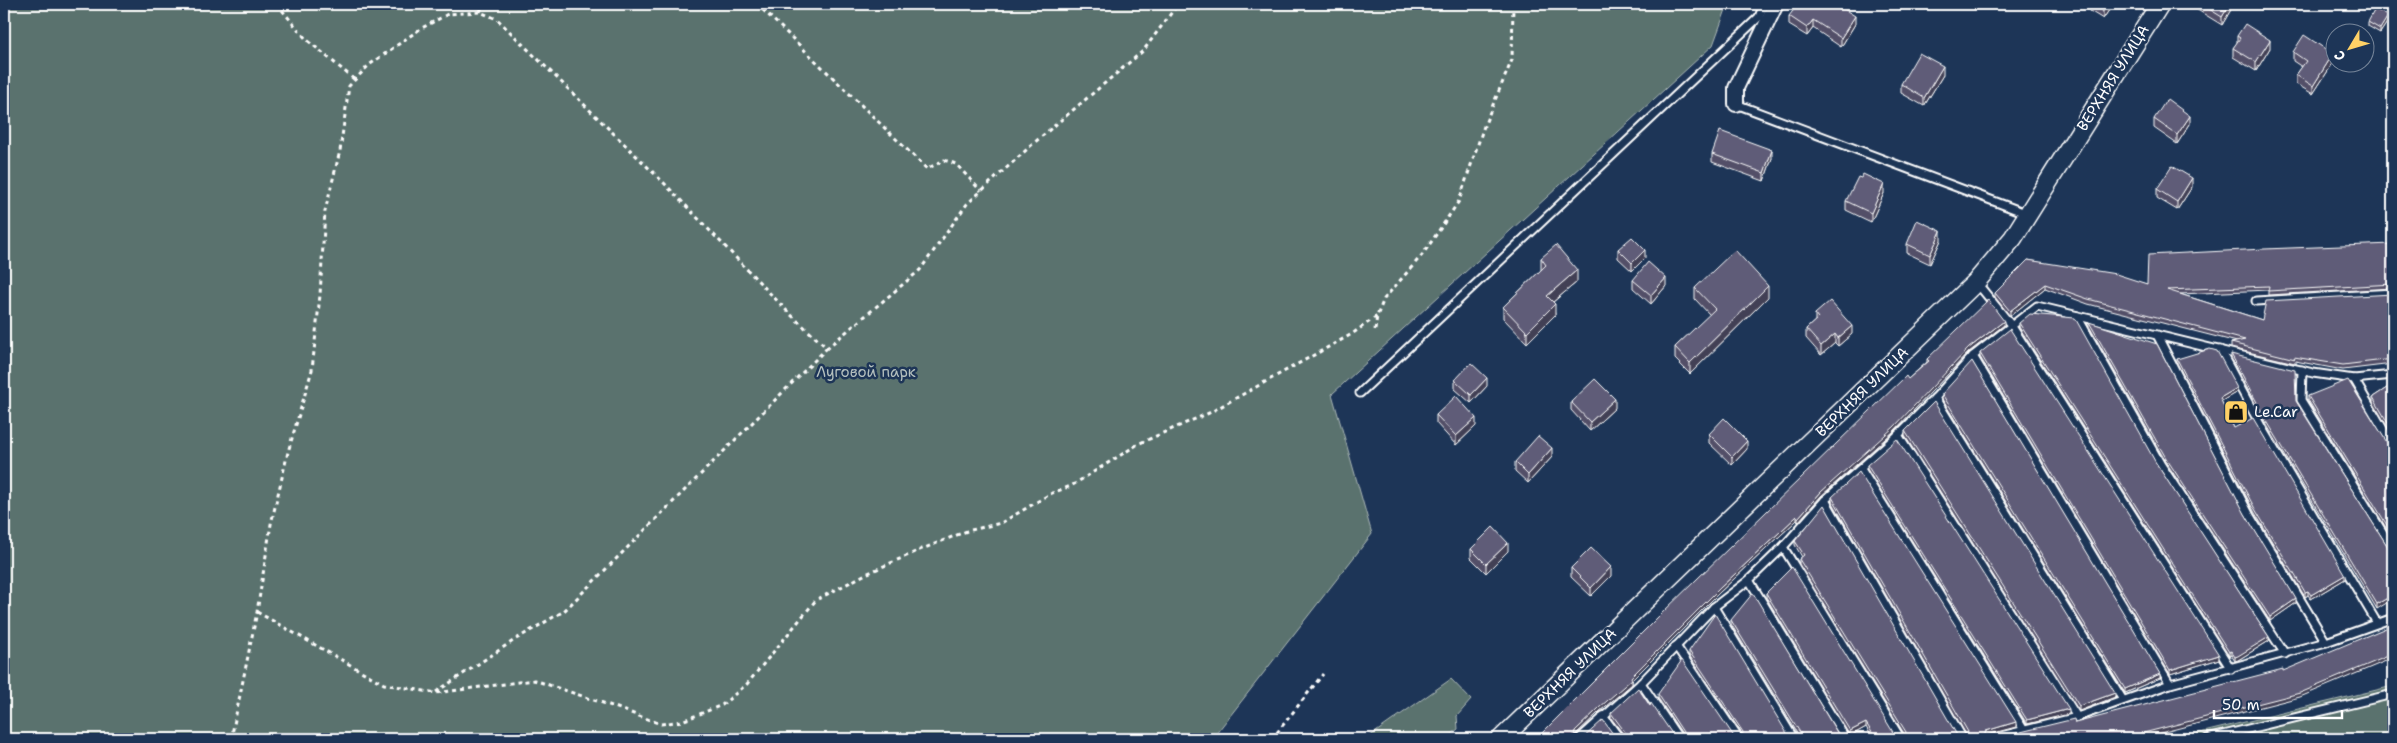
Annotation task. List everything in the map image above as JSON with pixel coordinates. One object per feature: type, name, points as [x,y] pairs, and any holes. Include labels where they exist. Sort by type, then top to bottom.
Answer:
[{"type":"street","points":[[1736,104],[1736,88],[1776,4]]},
{"type":"street","name":"ВЕРХНЯЯ УЛИЦА","points":[[1504,737],[1976,282],[2013,238],[2160,4]]},
{"type":"lane","points":[[1360,393],[1751,24],[1758,17],[1764,4]]},
{"type":"lane","points":[[1736,104],[2028,214]]},
{"type":"lane","points":[[1976,282],[2011,325],[2231,669]]},
{"type":"lane","points":[[2256,301],[2393,293]]},
{"type":"lane","points":[[1579,739],[1640,683],[1714,607],[1749,580],[1783,547],[1825,500],[1898,435],[1973,356],[2037,306],[2302,370],[2354,378],[2393,375]]},
{"type":"lane","points":[[2077,316],[2161,465],[2285,654]]},
{"type":"lane","points":[[2157,335],[2250,516],[2326,642]]},
{"type":"lane","points":[[2220,350],[2263,430],[2377,623]]},
{"type":"lane","points":[[1973,356],[2170,684]]},
{"type":"lane","points":[[2302,370],[2301,400],[2393,549]]},
{"type":"lane","points":[[2354,378],[2393,446]]},
{"type":"lane","points":[[1935,398],[2123,700]]},
{"type":"lane","points":[[1898,435],[2078,717]]},
{"type":"lane","points":[[1860,468],[2024,730]]},
{"type":"lane","points":[[1825,500],[1964,739]]},
{"type":"lane","points":[[1783,547],[1901,739]]},
{"type":"lane","points":[[1749,580],[1846,739]]},
{"type":"lane","points":[[1714,607],[1794,739]]},
{"type":"lane","points":[[1989,739],[2078,717],[2170,684],[2326,642],[2393,618]]},
{"type":"lane","points":[[1676,646],[1739,739]]},
{"type":"lane","points":[[1640,683],[1679,739]]},
{"type":"lane","points":[[2207,739],[2393,694]]},
{"type":"lane","points":[[1603,716],[1620,739]]},
{"type":"path","points":[[277,4],[306,39],[355,80]]},
{"type":"path","points":[[480,12],[483,4]]},
{"type":"path","points":[[757,4],[927,169],[944,160],[956,164],[981,191]]},
{"type":"path","points":[[436,693],[516,639],[564,611],[827,348],[920,270],[967,204],[1035,142],[1143,51],[1178,4]]},
{"type":"path","points":[[1376,330],[1377,316],[1384,299],[1422,254],[1459,201],[1484,126],[1512,60],[1514,4]]},
{"type":"path","points":[[231,739],[257,612],[271,524],[288,452],[312,370],[320,295],[325,211],[340,150],[349,86],[369,65],[420,29],[448,14],[480,12],[497,19],[665,184],[788,312],[827,348]]},
{"type":"path","points":[[257,612],[384,684],[436,693],[534,680],[661,724],[682,721],[722,705],[747,684],[816,600],[866,574],[967,531],[1002,523],[1052,493],[1071,486],[1140,443],[1209,413],[1352,334],[1377,316]]},
{"type":"path","points":[[1272,739],[1323,674]]},
{"type":"green space","name":"Луговой парк","points":[[4,4],[1728,4],[1713,45],[1332,394],[1372,534],[1212,739],[4,739]]},
{"type":"green space","points":[[1451,679],[1471,700],[1457,716],[1458,729],[1446,739],[1366,739]]},
{"type":"green space","points":[[2393,686],[2393,739],[2175,739]]},
{"type":"building","points":[[1798,4],[1836,4],[1855,16],[1841,38],[1813,20],[1807,28],[1789,16]]},
{"type":"building","points":[[2092,4],[2108,4],[2103,11]]},
{"type":"building","points":[[2201,4],[2230,4],[2222,17]]},
{"type":"building","points":[[2375,9],[2388,16],[2380,29],[2374,26],[2374,22],[2368,22]]},
{"type":"building","points":[[2245,24],[2270,40],[2256,62],[2233,48],[2240,38],[2237,36]]},
{"type":"building","points":[[2304,35],[2324,48],[2324,68],[2313,86],[2296,75],[2306,61],[2293,52]]},
{"type":"building","points":[[1919,53],[1943,66],[1924,98],[1901,84]]},
{"type":"building","points":[[2167,99],[2190,116],[2177,135],[2154,119]]},
{"type":"building","points":[[1720,131],[1772,150],[1764,173],[1712,154]]},
{"type":"building","points":[[2172,166],[2192,178],[2177,202],[2157,189]]},
{"type":"building","points":[[1863,174],[1884,184],[1871,213],[1846,201],[1858,177],[1861,178]]},
{"type":"building","points":[[1917,220],[1941,231],[1930,255],[1907,244]]},
{"type":"building","points":[[1632,237],[1645,250],[1632,263],[1618,249]]},
{"type":"building","points":[[2393,244],[2393,284],[2268,291],[2269,286],[2167,290],[2262,320],[2266,301],[2393,294],[2393,359],[2343,365],[2294,357],[2295,359],[2231,343],[2245,340],[2088,299],[2045,284],[2010,311],[1995,293],[2028,260],[2116,274],[2147,284],[2148,255]]},
{"type":"building","points":[[1556,245],[1577,270],[1547,296],[1555,304],[1527,332],[1503,307],[1546,265],[1541,258]]},
{"type":"building","points":[[1735,250],[1768,286],[1690,363],[1675,347],[1715,309],[1695,288]]},
{"type":"building","points":[[1648,262],[1666,278],[1651,295],[1633,280]]},
{"type":"building","points":[[1988,300],[2004,321],[1969,348],[1894,427],[1821,492],[1798,518],[1797,516],[1720,588],[1631,677],[1632,679],[1575,731],[1574,735],[1577,739],[1536,739],[1662,613],[1906,376],[1908,379],[1929,361],[1927,359]]},
{"type":"building","points":[[1830,301],[1852,326],[1838,338],[1835,334],[1821,346],[1806,329],[1818,318],[1815,314]]},
{"type":"building","points":[[2030,314],[2075,318],[2156,463],[2269,637],[2238,656],[2235,657],[2231,651],[2229,652],[2019,323]]},
{"type":"building","points":[[2089,322],[2157,344],[2245,514],[2296,599],[2270,617],[2166,458]]},
{"type":"building","points":[[2010,329],[2219,655],[2170,670],[1980,353]]},
{"type":"building","points":[[2210,349],[2217,351],[2237,388],[2220,398],[2234,428],[2253,418],[2345,575],[2311,595],[2308,591],[2305,592],[2255,509],[2177,359]]},
{"type":"building","points":[[2231,354],[2295,370],[2296,401],[2388,547],[2393,550],[2393,595],[2377,604],[2268,423]]},
{"type":"building","points":[[1972,361],[2160,674],[2125,689],[1942,394]]},
{"type":"building","points":[[1471,363],[1487,378],[1471,395],[1455,380]]},
{"type":"building","points":[[1595,379],[1615,399],[1590,422],[1571,402]]},
{"type":"building","points":[[2348,380],[2388,444],[2393,446],[2393,535],[2308,396]]},
{"type":"building","points":[[2393,384],[2393,432],[2373,397]]},
{"type":"building","points":[[1456,396],[1476,418],[1456,436],[1436,415]]},
{"type":"building","points":[[1934,402],[2115,693],[2079,706],[1905,431]]},
{"type":"building","points":[[1724,418],[1747,441],[1732,457],[1709,434]]},
{"type":"building","points":[[1538,436],[1552,448],[1528,475],[1515,462]]},
{"type":"building","points":[[1897,439],[2069,709],[2027,720],[1867,465]]},
{"type":"building","points":[[1859,472],[2016,722],[1986,731],[1984,736],[1989,739],[1964,739],[1967,738],[1968,732],[1832,497]]},
{"type":"building","points":[[1824,505],[1958,737],[1961,739],[1904,739],[1906,732],[1799,559],[1804,555],[1795,541]]},
{"type":"building","points":[[1493,527],[1508,543],[1486,564],[1471,549]]},
{"type":"building","points":[[1591,548],[1611,567],[1591,588],[1571,568]]},
{"type":"building","points":[[1792,567],[1896,737],[1904,739],[1876,739],[1866,723],[1850,731],[1766,593]]},
{"type":"building","points":[[1753,593],[1841,739],[1804,739],[1731,620]]},
{"type":"building","points":[[1715,614],[1788,735],[1781,739],[1742,739],[1743,732],[1689,651]]},
{"type":"building","points":[[2393,625],[2393,654],[2300,693],[2120,739],[1992,739],[2074,719],[2075,723],[2283,669],[2283,671]]},
{"type":"building","points":[[1682,660],[1735,738],[1742,739],[1682,739],[1683,732],[1658,694]]},
{"type":"building","points":[[1638,688],[1650,706],[1651,703],[1675,738],[1682,739],[1623,739],[1625,732],[1611,713]]},
{"type":"building","points":[[1603,720],[1616,738],[1623,739],[1582,739]]},
{"type":"place","name":"Le.Car","points":[[2236,412]]}]
